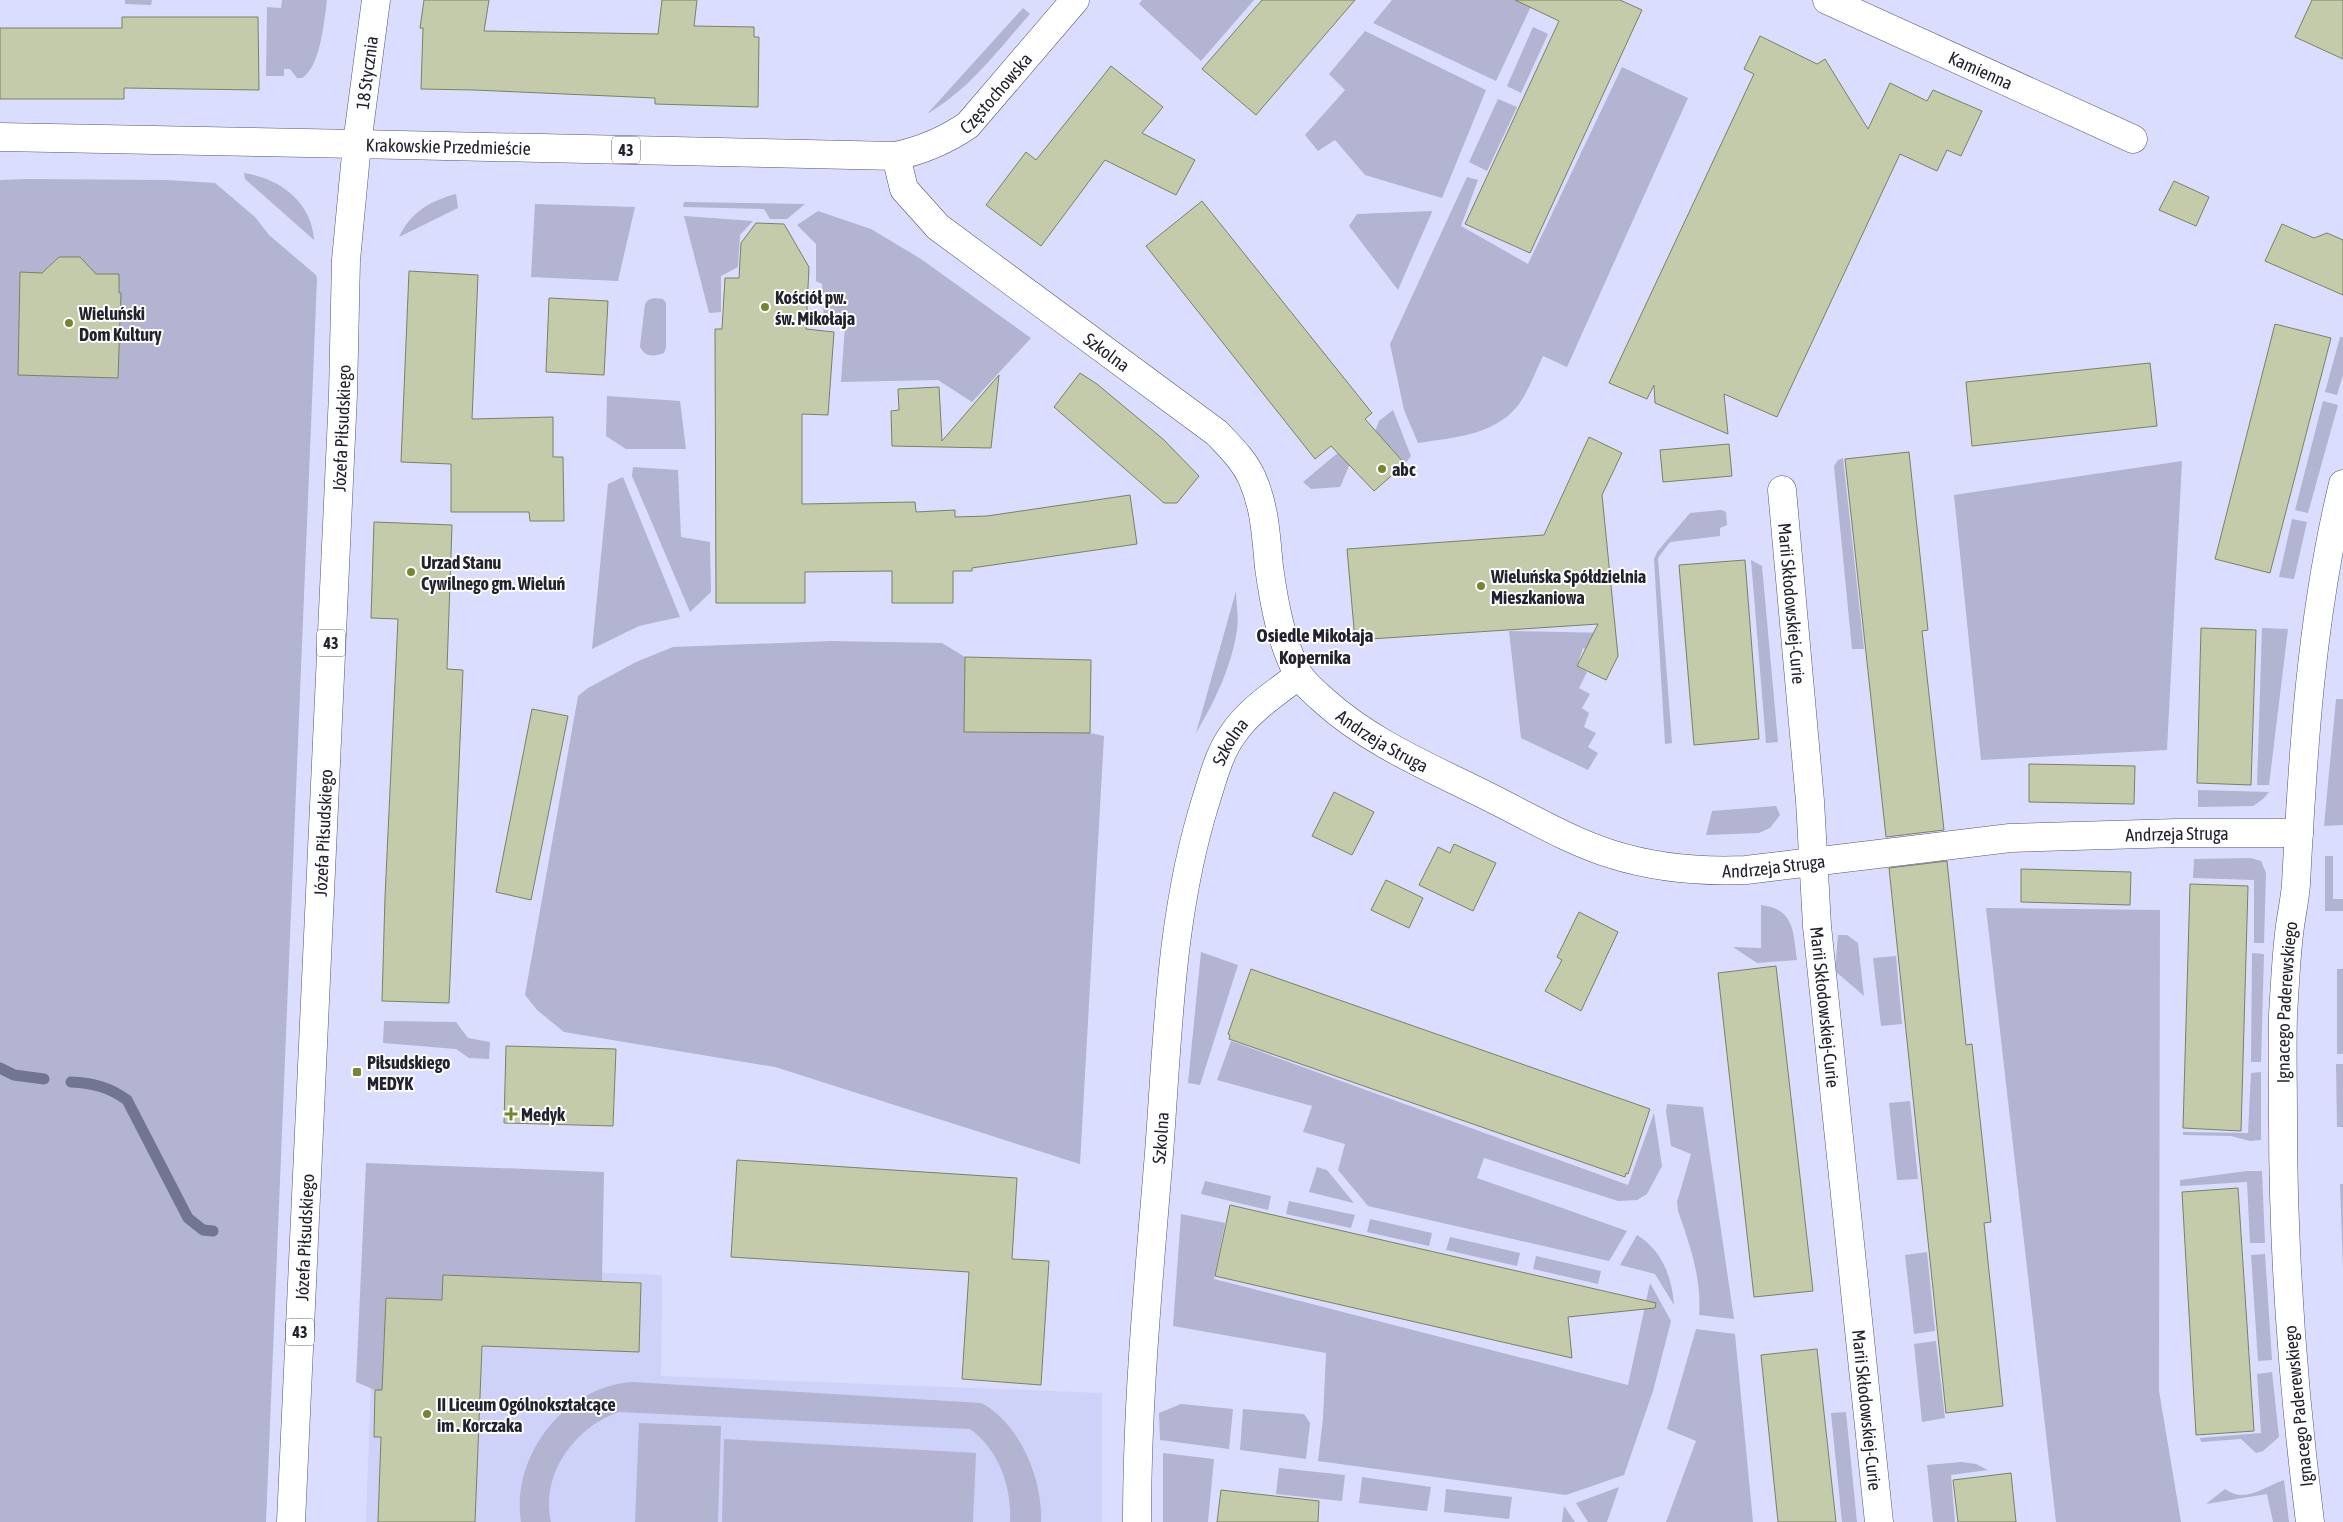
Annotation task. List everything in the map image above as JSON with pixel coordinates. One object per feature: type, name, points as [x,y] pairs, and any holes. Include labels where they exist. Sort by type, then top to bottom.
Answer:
[{"type":"street","name":"18 Stycznia","points":[[357,144],[376,0]]},
{"type":"street","name":"Częstochowska","points":[[896,156],[933,145],[968,125],[1074,0]]},
{"type":"street","name":"Kamienna","points":[[1827,0],[2133,139]]},
{"type":"street","name":"Krakowskie Przedmieście","points":[[0,137],[896,156]]},
{"type":"street","name":"Józefa Piłsudskiego","points":[[291,1522],[342,404],[346,260],[357,144]]},
{"type":"street","name":"Szkolna","points":[[896,156],[904,190],[938,227],[1217,433],[1240,457],[1252,476],[1260,498],[1265,518],[1274,605],[1288,651],[1299,675],[1267,699],[1232,734],[1214,776],[1199,823],[1185,882],[1177,933],[1155,1203],[1137,1447],[1137,1522]]},
{"type":"street","name":"Ignacego Paderewskiego","points":[[2310,1522],[2295,1401],[2292,1352],[2283,1161],[2283,1016],[2290,928],[2295,896],[2308,704],[2319,601],[2343,484]]},
{"type":"street","name":"Marii Skłodowskiej-Curie","points":[[1782,490],[1830,1051],[1879,1522]]},
{"type":"street","name":"Andrzeja Struga","points":[[1299,675],[1330,706],[1369,735],[1537,821],[1610,854],[1652,865],[1707,871],[1746,870],[2010,838],[2299,833]]},
{"type":"shaded area","points":[[125,0],[152,0],[151,5],[125,4]]},
{"type":"shaded area","points":[[282,0],[327,0],[323,31],[314,64],[302,78],[297,78],[290,69],[284,69],[284,76],[266,76],[267,7],[281,8]]},
{"type":"shaded area","points":[[1142,0],[1254,0],[1201,61],[1139,4]]},
{"type":"shaded area","points":[[1392,0],[1534,0],[1496,81],[1373,23]]},
{"type":"shaded area","points":[[1023,8],[1030,14],[994,55],[957,93],[927,114]]},
{"type":"shaded area","points":[[1533,27],[1548,34],[1521,93],[1507,86]]},
{"type":"shaded area","points":[[1365,31],[1486,90],[1442,198],[1365,175],[1335,140],[1318,151],[1305,135],[1345,90],[1329,74]]},
{"type":"shaded area","points":[[1622,67],[1688,98],[1567,367],[1543,356],[1523,398],[1503,420],[1490,427],[1462,436],[1418,443],[1404,410],[1390,344],[1467,177],[1478,180],[1461,226],[1528,264]]},
{"type":"shaded area","points":[[1498,99],[1517,107],[1487,171],[1469,162]]},
{"type":"shaded area","points":[[244,173],[269,180],[291,194],[307,214],[312,226],[314,240],[245,179]]},
{"type":"shaded area","points":[[0,180],[167,180],[215,183],[255,217],[269,235],[316,275],[317,279],[266,1522],[0,1522]]},
{"type":"shaded area","points":[[456,194],[458,208],[399,237],[415,214],[438,200]]},
{"type":"shaded area","points":[[684,202],[805,204],[787,219],[770,219],[764,209],[683,207]]},
{"type":"shaded area","points":[[535,204],[635,207],[618,281],[531,277]]},
{"type":"shaded area","points":[[818,211],[871,229],[921,259],[1031,338],[972,402],[938,380],[841,382],[845,326],[824,324],[822,284],[816,281],[816,244],[797,225]]},
{"type":"shaded area","points":[[1432,211],[1398,290],[1349,226],[1357,214]]},
{"type":"shaded area","points":[[684,216],[753,221],[740,235],[738,267],[721,276],[721,312],[709,313]]},
{"type":"shaded area","points":[[654,298],[663,299],[666,303],[666,348],[664,353],[657,355],[647,354],[640,346],[645,304],[648,300]]},
{"type":"shaded area","points":[[2340,337],[2343,337],[2343,375],[2337,395],[2325,392]]},
{"type":"shaded area","points":[[607,396],[680,401],[686,449],[626,449],[606,436]]},
{"type":"shaded area","points":[[2323,401],[2338,405],[2308,513],[2295,510]]},
{"type":"shaded area","points":[[1393,410],[1411,456],[1405,464],[1390,447],[1359,475],[1379,421]]},
{"type":"shaded area","points":[[1364,431],[1340,487],[1311,489],[1303,482]]},
{"type":"shaded area","points":[[1843,458],[1864,649],[1852,649],[1834,466],[1838,460]]},
{"type":"shaded area","points":[[2182,461],[2167,750],[1981,760],[1954,495]]},
{"type":"shaded area","points":[[633,467],[678,470],[681,537],[710,542],[711,592],[690,612],[632,476]]},
{"type":"shaded area","points":[[623,477],[680,617],[639,626],[592,649],[608,484]]},
{"type":"shaded area","points":[[1721,510],[1726,512],[1727,525],[1720,528],[1720,536],[1670,542],[1658,558],[1672,743],[1665,744],[1654,559],[1657,552],[1690,513]]},
{"type":"shaded area","points":[[2292,519],[2307,522],[2294,579],[2279,577]]},
{"type":"shaded area","points":[[1751,560],[1762,566],[1778,742],[1766,743]]},
{"type":"shaded area","points":[[1236,591],[1238,624],[1235,643],[1227,670],[1216,696],[1196,733]]},
{"type":"shaded area","points":[[2262,628],[2288,629],[2269,785],[2257,785]]},
{"type":"shaded area","points":[[1509,631],[1610,633],[1613,660],[1583,648],[1577,666],[1587,672],[1579,688],[1590,694],[1582,708],[1589,713],[1584,727],[1596,733],[1588,747],[1598,753],[1588,770],[1521,738]]},
{"type":"shaded area","points":[[832,641],[942,643],[965,657],[965,732],[1090,733],[1104,736],[1080,1164],[775,1067],[564,1032],[537,1010],[525,995],[578,696],[588,688],[636,662],[673,647]]},
{"type":"shaded area","points":[[2336,699],[2343,699],[2343,825],[2324,826]]},
{"type":"shaded area","points":[[2198,790],[2269,792],[2253,806],[2198,807]]},
{"type":"shaded area","points":[[1776,806],[1780,815],[1770,828],[1759,833],[1706,835],[1712,811]]},
{"type":"shaded area","points":[[2325,856],[2333,856],[2333,899],[2343,899],[2343,911],[2325,911]]},
{"type":"shaded area","points":[[2251,858],[2261,861],[2266,873],[2264,943],[2254,943],[2254,880],[2193,878],[2194,859]]},
{"type":"shaded area","points":[[1761,905],[1772,907],[1786,917],[1793,931],[1797,960],[1757,963],[1733,947],[1761,948]]},
{"type":"shaded area","points":[[1986,908],[2160,910],[2159,1391],[2181,1522],[2056,1522]]},
{"type":"shaded area","points":[[1838,935],[1847,935],[1858,943],[1864,996],[1835,971]]},
{"type":"shaded area","points":[[1201,952],[1238,965],[1200,1085],[1188,1083]]},
{"type":"shaded area","points":[[2252,953],[2264,954],[2261,1062],[2251,1062]]},
{"type":"shaded area","points":[[1896,956],[1902,1024],[1881,1026],[1873,958]]},
{"type":"shaded area","points":[[2337,969],[2343,969],[2343,1054],[2337,1054]]},
{"type":"shaded area","points":[[384,1021],[456,1022],[468,1038],[490,1042],[489,1059],[469,1058],[456,1049],[383,1043]]},
{"type":"shaded area","points":[[1231,1041],[1628,1185],[1654,1113],[1662,1166],[1647,1194],[1637,1200],[1618,1201],[1484,1158],[1477,1178],[1627,1231],[1609,1261],[1368,1206],[1338,1170],[1345,1144],[1303,1132],[1312,1106],[1217,1080]]},
{"type":"shaded area","points":[[2336,1064],[2343,1064],[2343,1127],[2337,1127]]},
{"type":"shaded area","points":[[2261,1072],[2261,1140],[2250,1141],[2231,1136],[2183,1135],[2183,1132],[2248,1133],[2251,1073]]},
{"type":"shaded area","points":[[1910,1101],[1918,1179],[1897,1180],[1889,1103]]},
{"type":"shaded area","points":[[1667,1104],[1703,1107],[1734,1319],[1699,1315],[1697,1276],[1677,1202],[1691,1154],[1671,1146],[1666,1111]]},
{"type":"shaded area","points":[[366,1163],[604,1172],[602,1281],[443,1275],[442,1300],[386,1298],[382,1390],[375,1390],[356,1382]]},
{"type":"shaded area","points":[[1317,1167],[1327,1170],[1354,1203],[1309,1192]]},
{"type":"shaded area","points":[[2247,1171],[2262,1171],[2265,1243],[2250,1243],[2247,1182],[2180,1186],[2180,1180]]},
{"type":"shaded area","points":[[1205,1181],[1271,1196],[1268,1210],[1201,1194]]},
{"type":"shaded area","points":[[2340,1184],[2343,1184],[2343,1269]]},
{"type":"shaded area","points":[[1289,1201],[1355,1215],[1351,1228],[1286,1214]]},
{"type":"shaded area","points":[[1181,1214],[1225,1223],[1214,1279],[1628,1385],[1650,1283],[1671,1321],[1653,1391],[1624,1475],[1566,1495],[1318,1461],[1323,1418],[1326,1353],[1173,1326]]},
{"type":"shaded area","points":[[1370,1219],[1432,1233],[1429,1246],[1367,1232]]},
{"type":"shaded area","points":[[1637,1235],[1653,1248],[1664,1265],[1671,1284],[1674,1305],[1655,1274],[1620,1265]]},
{"type":"shaded area","points":[[1450,1237],[1520,1253],[1517,1266],[1446,1250]]},
{"type":"shaded area","points":[[1927,1252],[1935,1331],[1914,1334],[1905,1255]]},
{"type":"shaded area","points":[[2265,1254],[2272,1360],[2258,1361],[2251,1255]]},
{"type":"shaded area","points":[[1536,1256],[1601,1271],[1598,1284],[1533,1269]]},
{"type":"shaded area","points":[[375,1264],[662,1275],[661,1376],[1102,1393],[1102,1522],[366,1522]]},
{"type":"shaded area","points":[[1696,1329],[1735,1334],[1753,1522],[1666,1522],[1696,1441],[1667,1429]]},
{"type":"shaded area","points":[[1936,1341],[1945,1418],[1922,1422],[1914,1344]]},
{"type":"shaded area","points":[[2272,1372],[2279,1437],[2263,1451],[2256,1453],[2241,1439],[2201,1442],[2200,1438],[2261,1433],[2257,1374]]},
{"type":"shaded area","points":[[633,1382],[981,1403],[995,1412],[1018,1438],[1033,1471],[1038,1488],[1041,1522],[1010,1522],[1009,1496],[1002,1470],[989,1447],[970,1429],[619,1412],[603,1419],[588,1429],[564,1455],[556,1470],[551,1487],[549,1504],[551,1522],[521,1522],[520,1497],[525,1472],[534,1449],[548,1428],[565,1410],[585,1396],[608,1386]]},
{"type":"shaded area","points":[[1181,1404],[1233,1409],[1229,1449],[1160,1440],[1159,1413]]},
{"type":"shaded area","points":[[1243,1409],[1304,1414],[1310,1423],[1306,1459],[1240,1450]]},
{"type":"shaded area","points":[[1846,1412],[1857,1522],[1842,1522],[1831,1413]]},
{"type":"shaded area","points":[[639,1423],[721,1426],[718,1522],[635,1522]]},
{"type":"shaded area","points":[[724,1439],[976,1453],[973,1522],[722,1522]]},
{"type":"shaded area","points":[[1163,1453],[1214,1459],[1208,1522],[1163,1522]]},
{"type":"shaded area","points":[[1962,1462],[1976,1464],[1988,1470],[1951,1475],[1955,1522],[1933,1522],[1927,1465]]},
{"type":"shaded area","points":[[1279,1468],[1345,1475],[1342,1501],[1276,1494]]},
{"type":"shaded area","points":[[1362,1477],[1431,1487],[1427,1511],[1359,1503]]},
{"type":"shaded area","points":[[2284,1480],[2289,1522],[2273,1522],[2267,1494],[2206,1504],[2225,1489],[2240,1495],[2247,1495]]},
{"type":"shaded area","points":[[1619,1487],[1607,1522],[1588,1522],[1576,1503]]},
{"type":"shaded area","points":[[1446,1489],[1512,1497],[1509,1519],[1444,1512]]},
{"type":"shaded area","points":[[1564,1506],[1575,1522],[1562,1522]]},
{"type":"building","points":[[424,0],[489,0],[484,31],[658,34],[662,0],[697,0],[694,26],[754,27],[754,37],[759,37],[758,107],[655,104],[655,98],[421,89],[423,28],[420,28]]},
{"type":"building","points":[[1262,0],[1355,0],[1256,115],[1202,69]]},
{"type":"building","points":[[1515,0],[1620,0],[1642,10],[1530,253],[1465,224],[1559,21]]},
{"type":"building","points":[[2312,0],[2343,0],[2343,59],[2295,37]]},
{"type":"building","points":[[122,17],[258,17],[259,90],[124,88],[124,99],[0,99],[0,28],[122,28]]},
{"type":"building","points":[[1760,36],[1817,64],[1825,59],[1868,129],[1890,83],[1927,101],[1933,90],[1982,111],[1961,156],[1947,150],[1937,171],[1900,154],[1777,417],[1724,394],[1728,434],[1655,403],[1654,385],[1647,399],[1609,383],[1754,74],[1744,69]]},
{"type":"building","points":[[1111,66],[1163,107],[1142,133],[1195,160],[1176,195],[1105,160],[1041,246],[986,205],[1026,152],[1036,160]]},
{"type":"building","points":[[2174,181],[2209,197],[2196,226],[2159,210]]},
{"type":"building","points":[[1202,201],[1372,413],[1365,419],[1405,464],[1374,491],[1331,446],[1315,459],[1146,246]]},
{"type":"building","points":[[756,223],[784,224],[809,267],[806,329],[834,332],[828,415],[802,414],[802,504],[915,502],[916,512],[955,510],[955,517],[987,516],[1130,495],[1137,544],[972,568],[972,571],[953,571],[953,603],[892,603],[892,571],[805,572],[805,603],[716,603],[715,329],[722,329],[725,278],[739,278],[741,243]]},
{"type":"building","points":[[2282,224],[2314,238],[2327,233],[2343,240],[2343,295],[2265,261]]},
{"type":"building","name":"Wieluński Dom Kultury","points":[[59,257],[80,257],[96,274],[119,274],[119,293],[121,293],[118,378],[18,375],[20,272],[42,273]]},
{"type":"building","points":[[409,271],[478,275],[472,419],[553,417],[553,457],[563,457],[564,521],[530,521],[529,512],[451,512],[451,464],[401,462]]},
{"type":"building","points":[[549,298],[608,301],[604,375],[546,372]]},
{"type":"building","points":[[2275,324],[2331,338],[2270,573],[2215,559]]},
{"type":"building","points":[[2150,363],[2157,426],[1972,446],[1966,382]]},
{"type":"building","points":[[1080,373],[1097,384],[1163,439],[1199,476],[1177,503],[1164,503],[1054,407]]},
{"type":"building","points":[[999,375],[991,448],[892,446],[891,411],[899,410],[898,389],[939,387],[942,441]]},
{"type":"building","name":"Wieluńska Spółdzielnia Mieszkaniowa","points":[[1589,437],[1622,453],[1602,495],[1618,656],[1606,680],[1577,666],[1598,624],[1355,640],[1347,549],[1544,535]]},
{"type":"building","points":[[1729,444],[1732,476],[1663,482],[1660,450]]},
{"type":"building","points":[[1909,452],[1928,630],[1922,631],[1944,830],[1886,837],[1845,459]]},
{"type":"building","points":[[374,522],[452,525],[447,669],[463,670],[449,1003],[382,1001],[398,619],[371,618]]},
{"type":"building","points":[[1745,560],[1759,739],[1694,745],[1679,565]]},
{"type":"building","points":[[2201,628],[2256,630],[2251,785],[2197,783]]},
{"type":"building","points":[[965,657],[1091,660],[1090,733],[964,732]]},
{"type":"building","points":[[532,709],[568,716],[531,900],[496,892]]},
{"type":"building","points":[[2029,764],[2135,766],[2134,804],[2029,802]]},
{"type":"building","points":[[1334,792],[1374,812],[1352,855],[1312,836]]},
{"type":"building","points":[[1454,844],[1496,863],[1473,911],[1419,885],[1438,847],[1450,853]]},
{"type":"building","points":[[1947,861],[1966,1045],[1972,1044],[1991,1222],[1984,1223],[2003,1406],[1946,1413],[1889,868]]},
{"type":"building","points":[[2021,869],[2131,872],[2130,905],[2021,902]]},
{"type":"building","points":[[1386,880],[1423,898],[1409,928],[1371,910]]},
{"type":"building","points":[[2190,884],[2248,886],[2241,1131],[2183,1128]]},
{"type":"building","points":[[1579,912],[1618,932],[1581,1011],[1545,991],[1562,960],[1557,957]]},
{"type":"building","points":[[1776,966],[1813,1291],[1754,1297],[1718,973]]},
{"type":"building","points":[[1251,969],[1650,1109],[1628,1174],[1626,1173],[1625,1177],[1229,1039],[1230,1035],[1228,1034]]},
{"type":"building","points":[[506,1046],[616,1049],[613,1126],[504,1123]]},
{"type":"building","points":[[737,1160],[1017,1178],[1012,1259],[1049,1261],[1041,1385],[962,1379],[969,1272],[731,1257]]},
{"type":"building","points":[[2238,1188],[2254,1431],[2196,1435],[2182,1192]]},
{"type":"building","points":[[1230,1205],[1656,1303],[1655,1308],[1568,1317],[1572,1358],[1215,1276]]},
{"type":"building","name":"II Liceum Ogólnokształcące im . Korczaka","points":[[443,1275],[641,1283],[639,1352],[482,1346],[475,1522],[378,1522],[381,1437],[374,1437],[375,1390],[382,1390],[386,1298],[442,1300]]},
{"type":"building","points":[[1817,1349],[1836,1522],[1778,1522],[1761,1355]]},
{"type":"building","points":[[2011,1473],[2016,1522],[1958,1522],[1953,1480]]},
{"type":"building","points":[[1221,1490],[1319,1501],[1318,1522],[1217,1522]]},
{"type":"waterway","points":[[0,1068],[14,1075],[44,1079]]},
{"type":"waterway","points":[[71,1082],[100,1086],[127,1100],[188,1218],[203,1230],[213,1231]]},
{"type":"place","name":"Kościół pw. św. Mikołaja","points":[[765,307]]},
{"type":"place","name":"Wieluński Dom Kultury","points":[[69,323]]},
{"type":"place","name":"abc","points":[[1382,469]]},
{"type":"place","name":"Urzad Stanu Cywilnego gm. Wieluń","points":[[411,572]]},
{"type":"place","name":"Wieluńska Spółdzielnia Mieszkaniowa","points":[[1481,586]]},
{"type":"place","name":"Piłsudskiego MEDYK","points":[[357,1072]]},
{"type":"place","name":"Medyk","points":[[511,1114]]},
{"type":"place","name":"II Liceum Ogólnokształcące im . Korczaka","points":[[427,1414]]},
{"type":"district","name":"Osiedle Mikołaja Kopernika","points":[[1315,646]]}]
